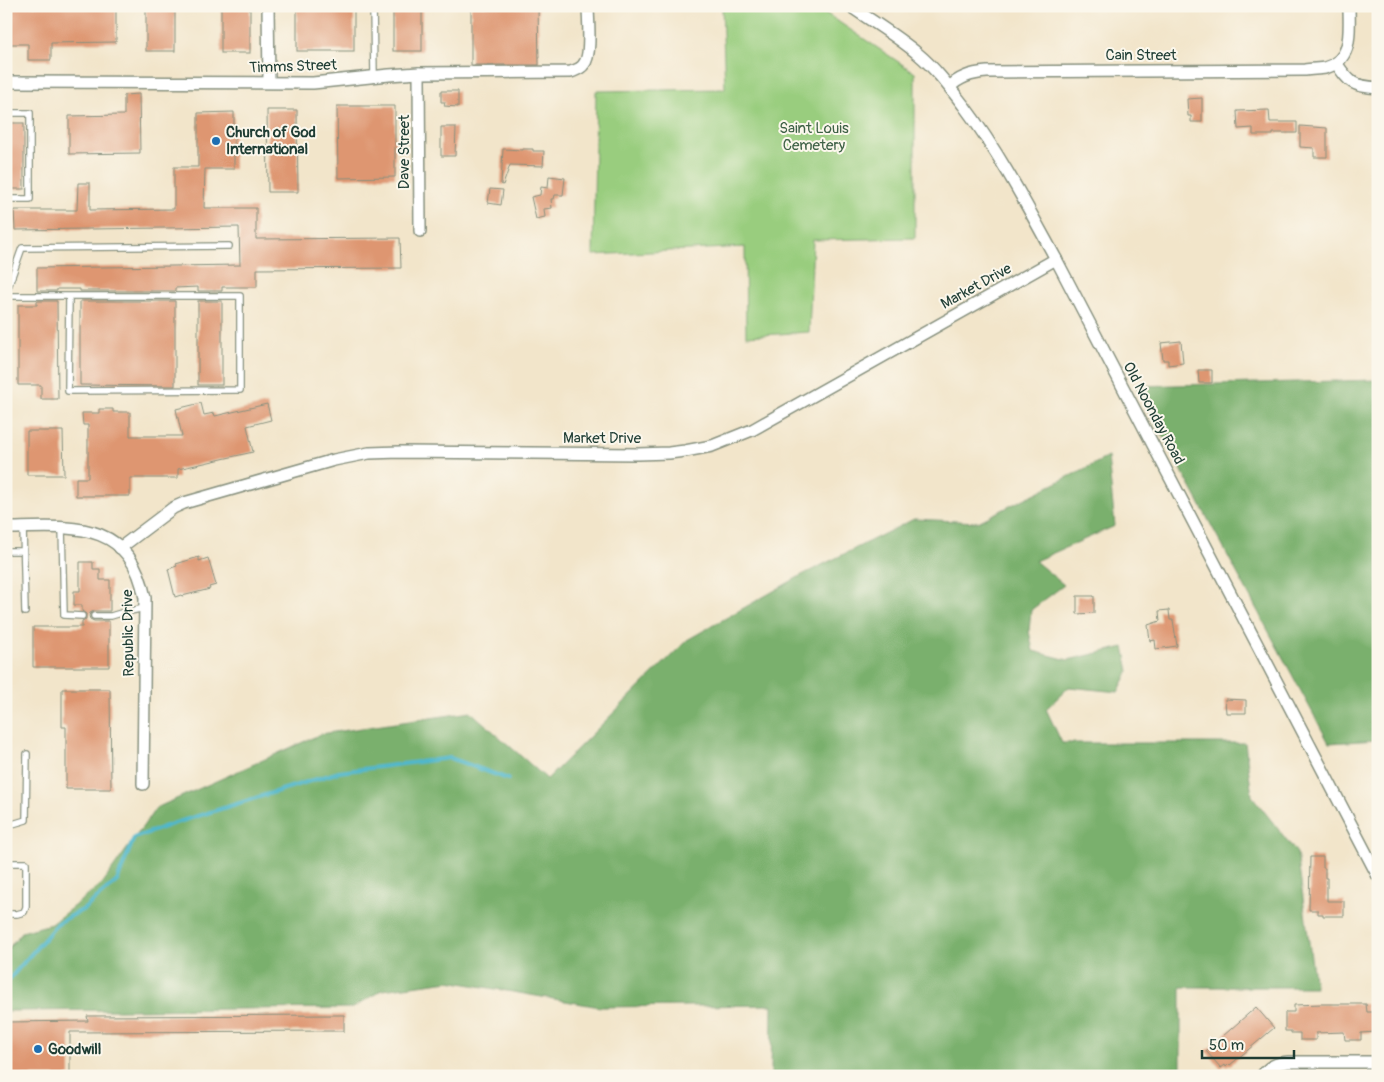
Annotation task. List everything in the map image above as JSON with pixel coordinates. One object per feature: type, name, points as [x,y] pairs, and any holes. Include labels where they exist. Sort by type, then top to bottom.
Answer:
[{"type":"street","points":[[268,6],[269,82]]},
{"type":"street","name":"Timms Street","points":[[6,82],[313,83],[419,73],[571,72],[580,69],[586,63],[589,54],[588,6]]},
{"type":"street","name":"Old Noonday Road","points":[[850,6],[919,55],[950,87],[979,127],[1016,185],[1378,876]]},
{"type":"street","points":[[1349,6],[1348,42],[1344,56],[1336,63],[1347,78],[1359,87],[1378,88]]},
{"type":"street","name":"Cain Street","points":[[950,87],[955,81],[971,74],[987,72],[1027,70],[1305,70],[1325,68],[1336,63]]},
{"type":"street","name":"Dave Street","points":[[419,73],[420,231]]},
{"type":"street","name":"Market Drive","points":[[120,548],[173,508],[313,465],[360,455],[400,452],[638,454],[685,451],[712,446],[752,430],[1056,259]]},
{"type":"street","name":"Republic Drive","points":[[6,528],[62,527],[92,531],[110,540],[134,564],[140,576],[145,598],[143,784]]},
{"type":"street","points":[[1262,1076],[1270,1067],[1278,1063],[1371,1062],[1378,1064]]},
{"type":"lane","points":[[373,6],[374,76]]},
{"type":"lane","points":[[6,113],[30,113],[30,199],[6,199]]},
{"type":"lane","points":[[69,296],[68,391],[240,390],[240,296],[6,294],[22,248],[229,246]]},
{"type":"lane","points":[[62,527],[64,616],[82,616]]},
{"type":"lane","points":[[23,528],[25,612]]},
{"type":"lane","points":[[6,551],[23,551]]},
{"type":"lane","points":[[94,616],[111,616],[145,608]]},
{"type":"lane","points":[[6,826],[26,820],[27,754]]},
{"type":"lane","points":[[6,863],[26,863],[26,906],[24,912],[6,914]]},
{"type":"green space","name":"Saint Louis Cemetery","points":[[722,6],[815,6],[915,73],[915,238],[813,240],[809,332],[746,336],[745,247],[593,255],[596,91],[725,89]]},
{"type":"green space","points":[[1378,380],[1378,740],[1329,743],[1136,386]]},
{"type":"green space","points":[[1108,457],[1115,526],[1035,561],[1064,585],[1031,610],[1029,631],[1033,651],[1068,660],[1124,647],[1129,671],[1118,692],[1069,687],[1046,709],[1062,743],[1245,743],[1252,796],[1297,853],[1315,987],[1181,987],[1181,1076],[771,1076],[772,1005],[600,1007],[449,981],[382,990],[353,1008],[6,1011],[6,951],[22,932],[51,924],[102,884],[156,808],[321,734],[471,712],[547,779],[687,640],[802,575],[914,519],[978,522]]},
{"type":"building","points":[[6,6],[116,6],[116,42],[51,43],[51,60],[28,60],[28,44],[6,44]]},
{"type":"building","points":[[146,6],[175,6],[175,51],[146,51]]},
{"type":"building","points":[[221,6],[250,6],[250,53],[221,53]]},
{"type":"building","points":[[297,6],[354,6],[354,51],[297,51]]},
{"type":"building","points":[[393,6],[422,6],[422,51],[393,51]]},
{"type":"building","points":[[471,6],[538,6],[539,65],[471,65]]},
{"type":"building","points":[[441,91],[458,91],[458,107],[444,106],[445,102],[441,102]]},
{"type":"building","points":[[139,94],[140,153],[69,154],[69,116],[124,115],[124,95]]},
{"type":"building","points":[[1202,98],[1202,122],[1191,122],[1191,116],[1188,116],[1187,99]]},
{"type":"building","points":[[337,106],[395,106],[395,177],[338,178]]},
{"type":"building","points":[[267,110],[297,110],[298,192],[268,192]]},
{"type":"building","points":[[1269,110],[1270,122],[1297,122],[1297,133],[1253,135],[1253,128],[1238,129],[1237,111]]},
{"type":"building","points":[[234,112],[234,169],[205,169],[204,208],[256,208],[256,239],[400,238],[401,268],[257,269],[257,287],[222,287],[222,291],[198,291],[198,287],[175,288],[175,291],[80,291],[80,289],[57,289],[57,291],[37,291],[37,268],[240,265],[239,227],[15,230],[14,210],[77,210],[78,183],[90,183],[90,210],[174,209],[174,167],[198,167],[198,113]]},
{"type":"building","points":[[6,123],[24,123],[24,189],[6,189]]},
{"type":"building","points":[[1300,126],[1327,128],[1327,157],[1314,157],[1314,148],[1300,147]]},
{"type":"building","points":[[441,127],[456,127],[455,156],[441,156]]},
{"type":"building","points":[[503,149],[544,151],[543,166],[510,165],[503,185],[501,184]]},
{"type":"building","points":[[549,176],[565,178],[563,195],[555,195],[554,199],[551,199],[552,208],[544,209],[545,217],[536,219],[531,197],[540,195],[541,187],[548,188]]},
{"type":"building","points":[[490,189],[503,190],[501,205],[488,203]]},
{"type":"building","points":[[37,301],[57,301],[58,399],[41,399],[41,385],[18,385],[18,305],[37,305]]},
{"type":"building","points":[[80,301],[175,301],[175,386],[80,385]]},
{"type":"building","points":[[198,301],[222,301],[222,385],[198,385]]},
{"type":"building","points":[[1181,341],[1183,363],[1168,365],[1168,360],[1163,360],[1161,343]]},
{"type":"building","points":[[1198,370],[1212,370],[1212,383],[1199,383]]},
{"type":"building","points":[[201,403],[204,415],[214,413],[215,416],[267,404],[271,420],[247,426],[253,452],[178,469],[178,478],[130,478],[130,496],[76,496],[76,478],[88,478],[88,425],[83,425],[82,413],[99,413],[99,409],[113,409],[113,412],[130,412],[130,436],[182,436],[176,409]]},
{"type":"building","points":[[27,431],[63,431],[64,475],[27,475]]},
{"type":"building","points":[[199,557],[199,561],[208,558],[216,585],[209,587],[210,589],[175,597],[168,569],[177,566],[176,564]]},
{"type":"building","points":[[80,562],[93,562],[93,569],[100,569],[100,580],[110,580],[110,611],[94,611],[89,616],[94,621],[109,621],[109,667],[33,667],[33,627],[82,627],[82,621],[86,619],[86,614],[82,611],[82,605],[74,605],[74,591],[80,591]]},
{"type":"building","points":[[1077,596],[1094,596],[1094,613],[1077,614]]},
{"type":"building","points":[[1169,610],[1170,620],[1173,620],[1177,646],[1156,649],[1155,640],[1150,641],[1148,625],[1160,621],[1159,611]]},
{"type":"building","points":[[62,689],[110,689],[111,789],[66,789],[66,727],[62,727]]},
{"type":"building","points":[[1225,699],[1246,700],[1246,713],[1226,713]]},
{"type":"building","points":[[1310,857],[1323,857],[1323,868],[1325,868],[1325,878],[1327,878],[1327,901],[1344,901],[1344,916],[1323,916],[1323,914],[1318,914],[1318,910],[1309,910]]},
{"type":"building","points":[[1366,1004],[1367,1012],[1376,1012],[1376,1032],[1361,1033],[1361,1040],[1345,1040],[1344,1032],[1316,1033],[1316,1040],[1300,1040],[1300,1033],[1285,1031],[1285,1012],[1294,1012],[1294,1005]]},
{"type":"building","points":[[1256,1007],[1274,1028],[1230,1065],[1226,1067],[1225,1065],[1221,1068],[1206,1051]]},
{"type":"building","points":[[344,1015],[344,1031],[70,1032],[70,1076],[6,1076],[6,1022],[88,1021],[87,1016]]},
{"type":"waterway","points":[[6,983],[58,923],[84,909],[117,881],[134,838],[172,824],[339,772],[450,758],[508,779]]},
{"type":"place","name":"Church of God International","points":[[216,141]]},
{"type":"place","name":"Goodwill","points":[[38,1049]]}]
